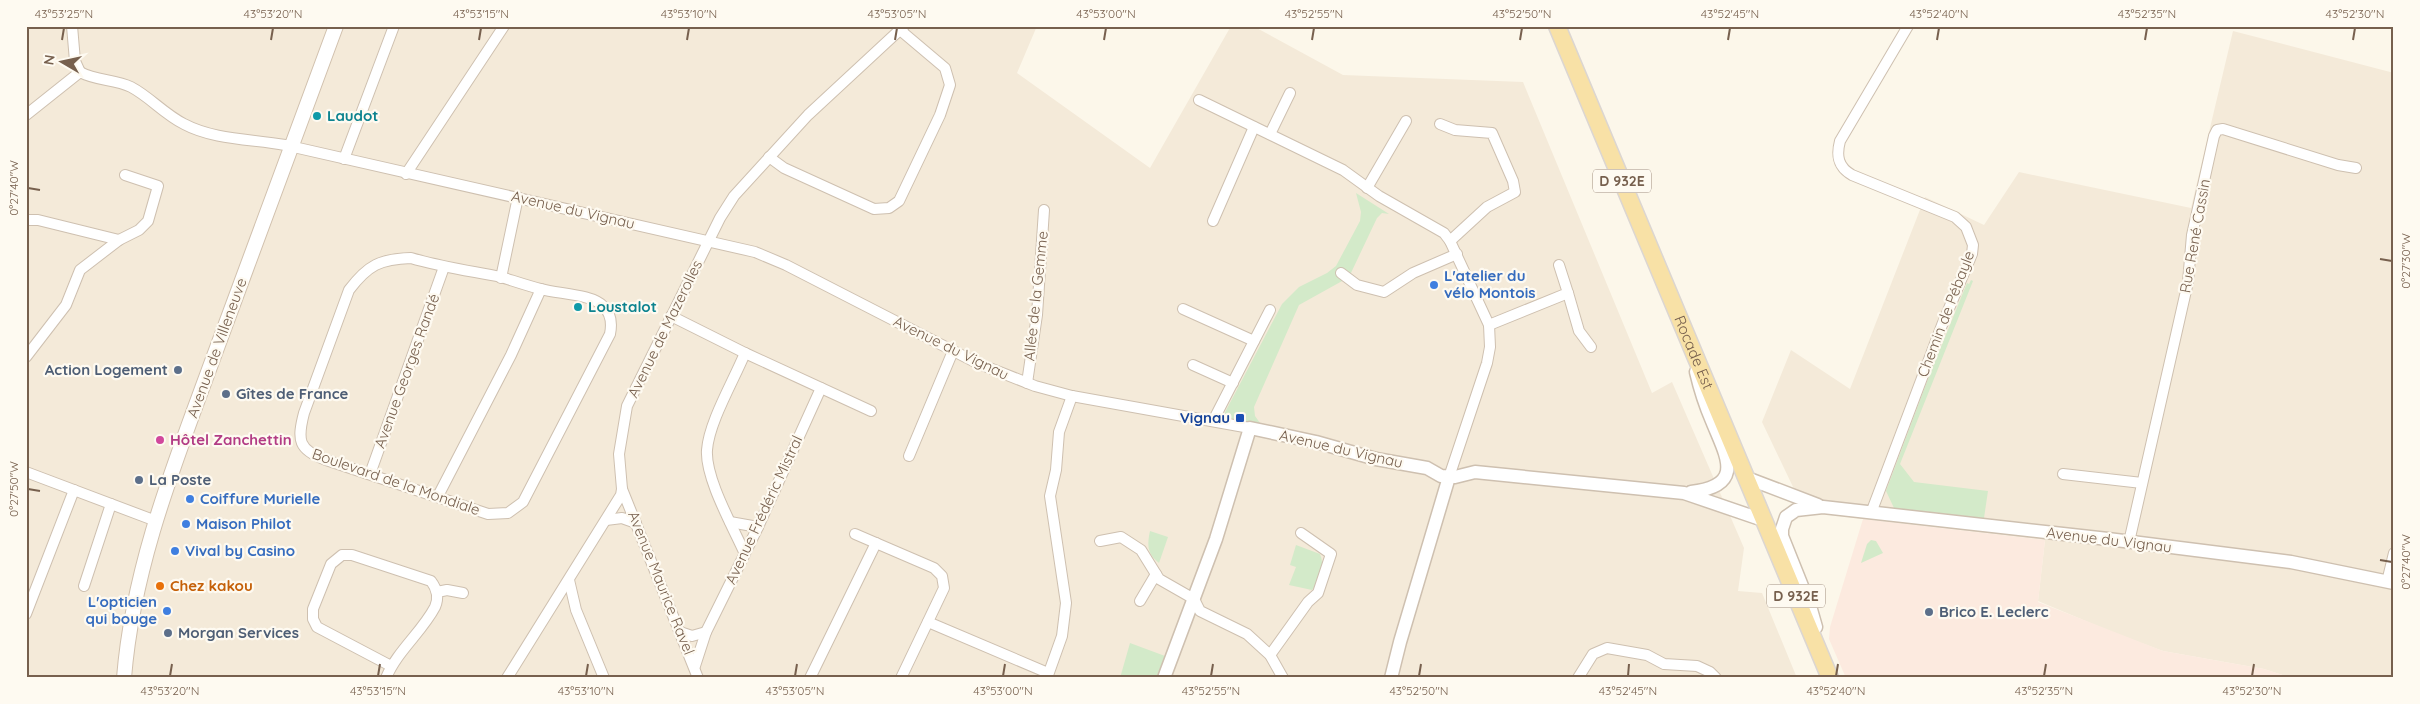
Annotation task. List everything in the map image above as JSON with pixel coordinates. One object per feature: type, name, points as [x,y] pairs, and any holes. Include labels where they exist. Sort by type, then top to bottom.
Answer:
[{"type":"main road","name":"Avenue de Villeneuve","points":[[124,678],[128,637],[137,592],[156,521],[182,442],[336,26]]},
{"type":"main road","name":"Rocade Est","points":[[1558,26],[1829,675]]},
{"type":"street","points":[[26,115],[80,72],[74,60],[72,26]]},
{"type":"street","points":[[344,158],[394,26]]},
{"type":"street","points":[[406,174],[504,26]]},
{"type":"street","name":"Chemin de Pébayle","points":[[1871,513],[1942,325],[1969,262],[1973,245],[1970,233],[1960,221],[1852,175],[1842,167],[1839,160],[1840,141],[1908,26]]},
{"type":"street","points":[[769,157],[784,168],[874,209],[889,208],[899,201],[940,116],[950,85],[945,68],[902,28]]},
{"type":"street","name":"Avenue de Mazerolles","points":[[622,489],[619,454],[627,406],[709,240],[734,196],[808,115],[902,28]]},
{"type":"street","name":"Avenue du Vignau","points":[[80,72],[88,76],[119,82],[131,87],[184,124],[206,133],[291,146],[406,174],[518,197],[755,252],[786,265],[996,372],[1027,383],[1072,396],[1213,421],[1316,442],[1376,459],[1427,468],[1441,476],[1449,477]]},
{"type":"street","points":[[1270,134],[1290,93]]},
{"type":"street","points":[[1199,100],[1343,170],[1368,188],[1444,234],[1457,254],[1489,325],[1490,346],[1487,364],[1449,477],[1391,678]]},
{"type":"street","points":[[1368,188],[1406,121]]},
{"type":"street","points":[[1440,124],[1455,130],[1492,133],[1513,182],[1515,192],[1488,207],[1450,241]]},
{"type":"street","points":[[1213,221],[1254,127]]},
{"type":"street","name":"Rue René Cassin","points":[[2129,542],[2188,282],[2192,235],[2214,136],[2217,130],[2223,129],[2356,168]]},
{"type":"street","points":[[26,357],[66,305],[80,270],[119,240],[139,230],[148,221],[158,186],[126,175]]},
{"type":"street","points":[[501,278],[518,197]]},
{"type":"street","name":"Allée de la Gemme","points":[[1027,383],[1037,315],[1044,210]]},
{"type":"street","points":[[26,220],[55,224],[119,240]]},
{"type":"street","points":[[1341,273],[1357,285],[1384,292],[1413,273],[1457,254]]},
{"type":"street","name":"Boulevard de la Mondiale","points":[[411,258],[444,267],[501,278],[541,290],[594,299],[608,312],[612,323],[610,334],[523,502],[515,510],[508,513],[488,514],[311,455],[300,440],[299,430],[349,290],[358,278],[379,262],[390,259],[411,258]]},
{"type":"street","points":[[1559,265],[1579,331],[1591,348]]},
{"type":"street","name":"Avenue Georges Randé","points":[[370,474],[444,267]]},
{"type":"street","points":[[438,496],[511,355],[541,290]]},
{"type":"street","points":[[1489,325],[1568,293]]},
{"type":"street","points":[[1183,309],[1254,341]]},
{"type":"street","points":[[1213,421],[1270,310]]},
{"type":"street","points":[[671,316],[746,354],[871,410]]},
{"type":"street","points":[[1684,493],[1714,488],[1725,477],[1728,465],[1702,398],[1686,336]]},
{"type":"street","points":[[909,456],[953,351]]},
{"type":"street","points":[[745,554],[709,473],[707,450],[712,428],[746,354]]},
{"type":"street","points":[[1192,365],[1232,383]]},
{"type":"street","name":"Avenue Frédéric Mistral","points":[[695,666],[706,632],[758,527],[820,388]]},
{"type":"street","points":[[928,622],[1047,675],[1062,636],[1066,603],[1050,496],[1056,470],[1060,432],[1072,396]]},
{"type":"street","points":[[1164,678],[1216,539],[1250,428]]},
{"type":"street","points":[[26,472],[156,521]]},
{"type":"street","points":[[1449,477],[1475,472],[1684,493],[1763,520]]},
{"type":"street","points":[[2063,474],[2142,482]]},
{"type":"street","points":[[1747,478],[1822,507]]},
{"type":"street","points":[[507,678],[606,520],[622,489]]},
{"type":"street","name":"Avenue Maurice Ravel","points":[[622,489],[695,666],[698,678]]},
{"type":"street","points":[[26,614],[74,490]]},
{"type":"street","points":[[84,586],[111,504]]},
{"type":"street","points":[[1822,507],[1802,508],[1792,513],[1783,523],[1782,536],[1810,606],[1829,675]]},
{"type":"street","name":"Avenue du Vignau","points":[[1822,507],[2291,562],[2390,583]]},
{"type":"street","points":[[606,520],[622,518],[636,522]]},
{"type":"street","points":[[730,522],[758,527]]},
{"type":"street","points":[[1270,655],[1308,602],[1318,593],[1331,554],[1301,533]]},
{"type":"street","points":[[855,534],[934,568],[942,576],[944,588],[901,678]]},
{"type":"street","points":[[1100,540],[1120,537],[1141,550],[1159,579],[1194,599],[1200,611],[1247,634],[1270,655],[1283,678]]},
{"type":"street","points":[[810,678],[876,543]]},
{"type":"street","points":[[2390,583],[2394,552]]},
{"type":"street","points":[[386,678],[391,666],[434,607],[437,592],[431,581],[352,554],[342,555],[331,564],[313,609],[313,619],[317,627],[391,666]]},
{"type":"street","points":[[1140,601],[1156,574]]},
{"type":"street","points":[[569,580],[576,610],[604,678]]},
{"type":"street","points":[[437,592],[447,590],[463,593]]},
{"type":"street","points":[[554,604],[571,605],[576,610]]},
{"type":"street","points":[[680,632],[692,636],[706,632]]},
{"type":"street","points":[[1578,678],[1594,654],[1607,648],[1647,655],[1664,664],[1697,666],[1710,672],[1716,678]]},
{"type":"shaded area","points":[[26,26],[1037,26],[1017,73],[1150,168],[1231,26],[1253,26],[1343,75],[1523,82],[1652,393],[1672,382],[1744,548],[1738,591],[1762,593],[1797,678],[26,678]]},
{"type":"shaded area","points":[[2233,31],[2394,73],[2394,678],[2292,678],[2264,669],[2163,651],[2112,632],[2038,601],[2045,540],[1805,512],[1762,422],[1791,350],[1850,389],[1925,197],[1984,225],[2019,172],[2191,208]]},
{"type":"shaded area","points":[[1863,519],[2045,540],[2038,602],[2163,651],[2264,669],[2292,678],[1846,678],[1829,639],[1830,627]]},
{"type":"green space","points":[[1356,193],[1389,214],[1382,213],[1377,218],[1350,275],[1299,305],[1254,407],[1255,416],[1260,423],[1222,418],[1282,304],[1299,287],[1327,273],[1336,266],[1360,221],[1361,212]]},
{"type":"green space","points":[[1971,280],[1973,281],[1900,464],[1914,482],[1988,491],[1984,518],[1894,508],[1886,491],[1928,379],[1967,283],[1969,284]]},
{"type":"green space","points":[[1150,531],[1168,537],[1159,563],[1150,553],[1148,541]]},
{"type":"green space","points":[[1871,540],[1876,541],[1883,553],[1861,563],[1867,544]]},
{"type":"green space","points":[[1296,545],[1320,554],[1322,563],[1321,573],[1318,582],[1312,590],[1289,585],[1296,567],[1290,565]]},
{"type":"green space","points":[[1130,643],[1165,656],[1156,678],[1120,678]]},
{"type":"place","name":"Laudot","points":[[317,116]]},
{"type":"place","name":"L'atelier du vélo Montois","points":[[1434,285]]},
{"type":"place","name":"Loustalot","points":[[578,307]]},
{"type":"place","name":"Action Logement","points":[[178,370]]},
{"type":"place","name":"Gîtes de France","points":[[226,394]]},
{"type":"place","name":"Vignau","points":[[1240,418]]},
{"type":"place","name":"Hôtel Zanchettin","points":[[160,440]]},
{"type":"place","name":"La Poste","points":[[139,480]]},
{"type":"place","name":"Coiffure Murielle","points":[[190,499]]},
{"type":"place","name":"Maison Philot","points":[[186,524]]},
{"type":"place","name":"Vival by Casino","points":[[175,551]]},
{"type":"place","name":"Chez kakou","points":[[160,586]]},
{"type":"place","name":"L'opticien qui bouge","points":[[167,611]]},
{"type":"place","name":"Brico E. Leclerc","points":[[1929,612]]},
{"type":"place","name":"Morgan Services","points":[[168,633]]}]
